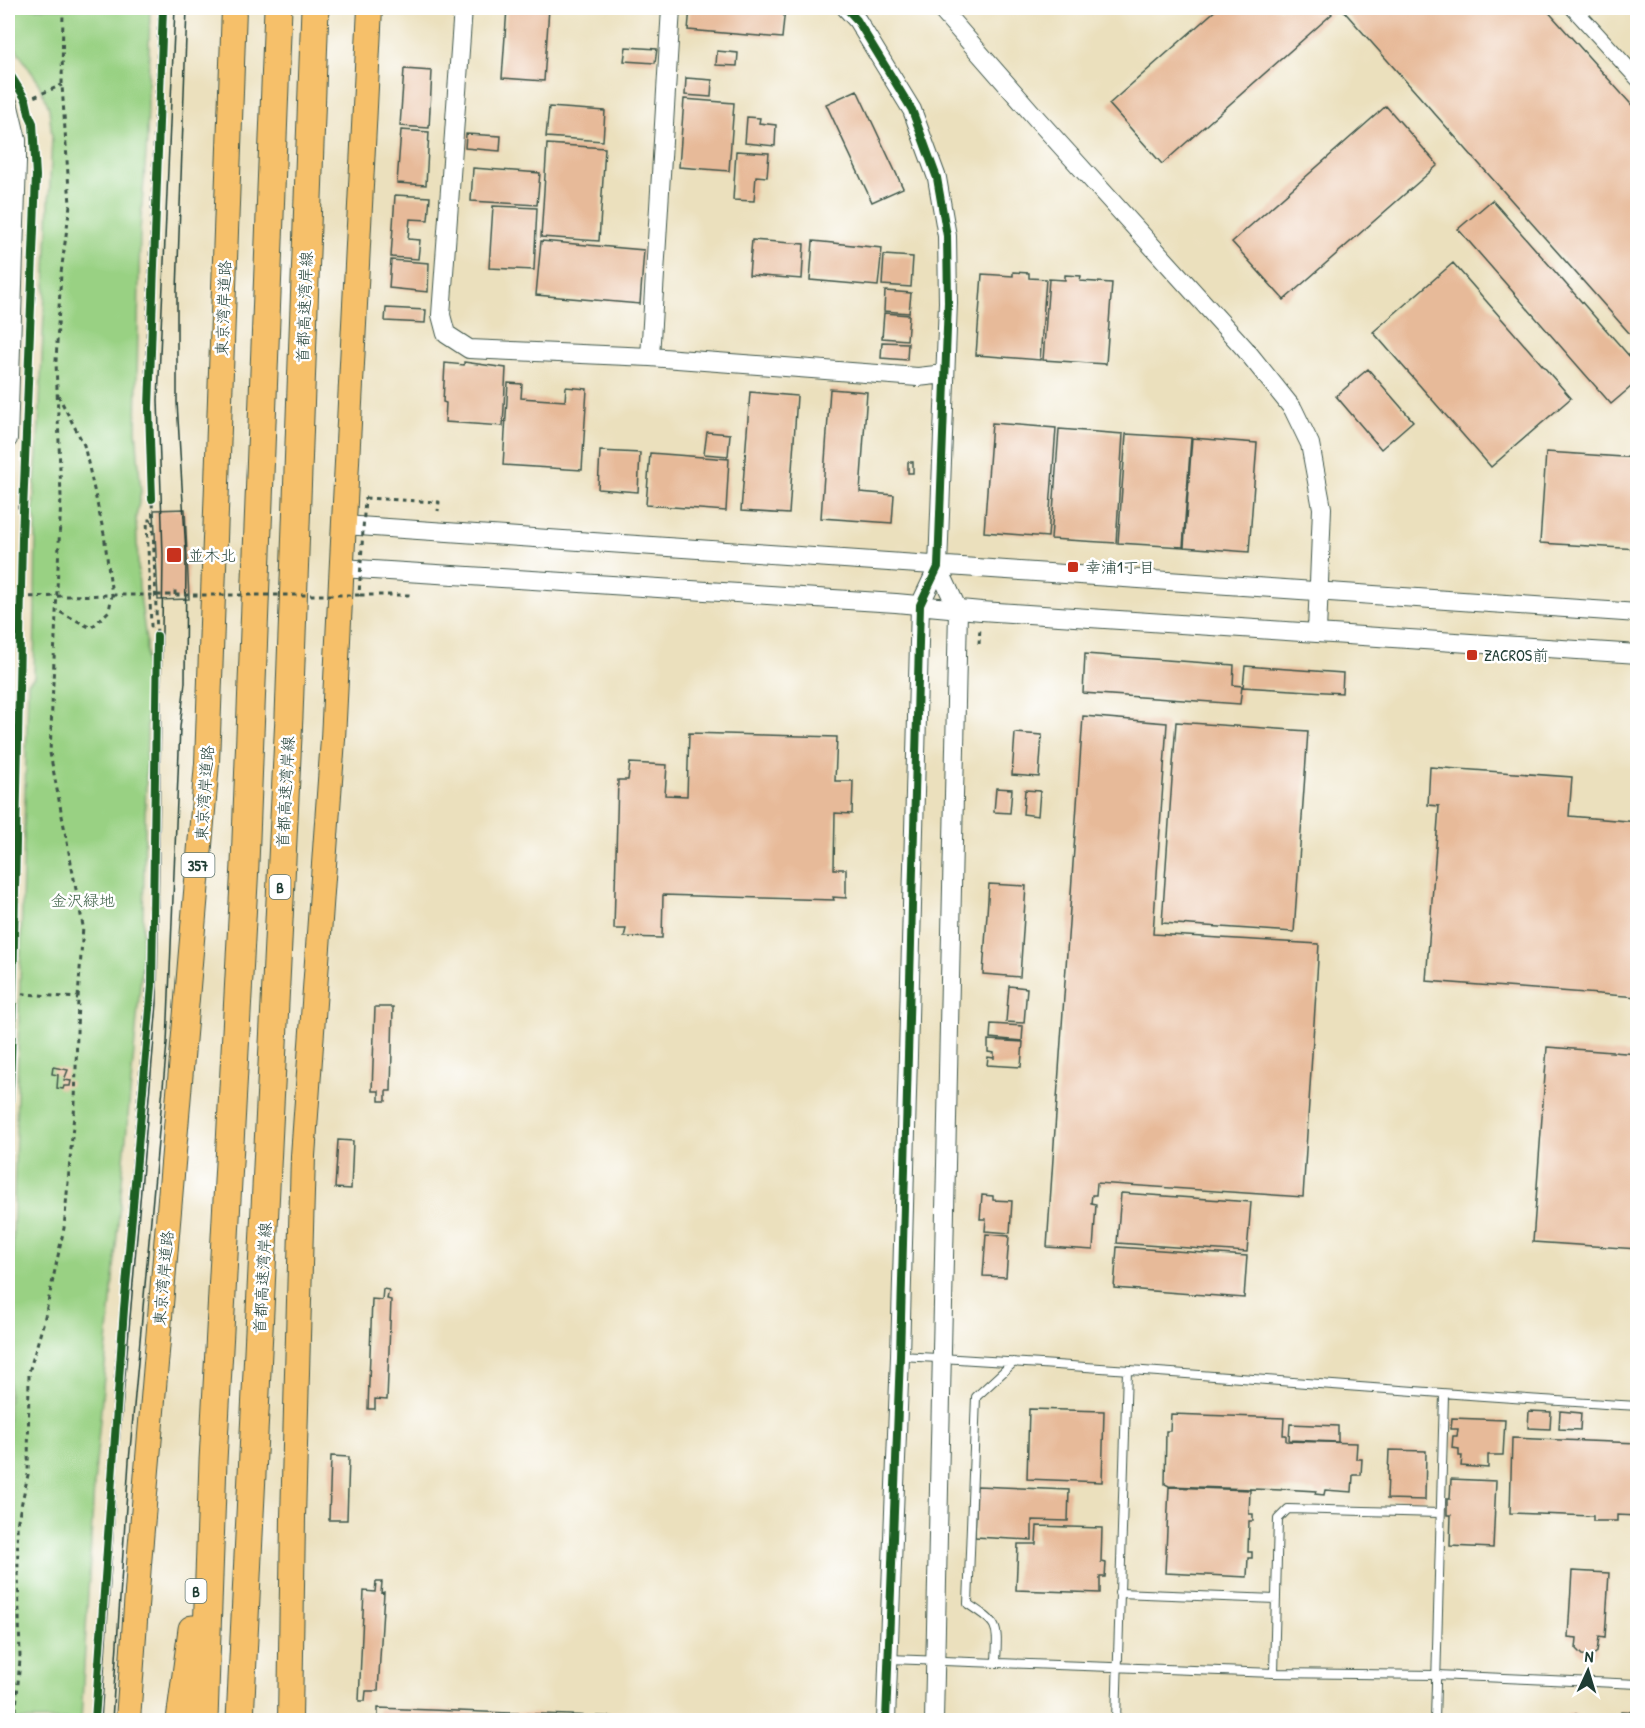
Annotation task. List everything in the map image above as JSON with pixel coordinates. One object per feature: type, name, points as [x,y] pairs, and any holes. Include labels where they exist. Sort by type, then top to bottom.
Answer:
[{"type":"highway","name":"東京湾岸道路","points":[[128,1720],[140,1552],[207,763],[234,8]]},
{"type":"highway","name":"B","points":[[180,1720],[213,1461],[245,864],[278,8]]},
{"type":"highway","name":"首都高速湾岸線","points":[[240,1720],[289,716],[315,8]]},
{"type":"highway","points":[[290,1720],[303,1156],[331,774],[370,8]]},
{"type":"highway","points":[[204,1720],[213,1461]]},
{"type":"street","points":[[463,8],[441,315],[446,334],[469,349],[650,357],[918,377],[945,374]]},
{"type":"street","points":[[650,357],[671,8]]},
{"type":"street","points":[[846,8],[857,20],[912,110],[938,178],[946,236],[948,302],[938,567],[920,605],[900,1356],[886,1720]]},
{"type":"street","points":[[940,8],[1245,350],[1293,409],[1310,444],[1322,508],[1317,632]]},
{"type":"street","points":[[1574,8],[1638,78]]},
{"type":"street","points":[[8,102],[17,140],[17,162],[8,439]]},
{"type":"street","points":[[344,525],[1638,613]]},
{"type":"street","points":[[934,1720],[958,610],[938,567]]},
{"type":"street","points":[[341,568],[1638,654]]},
{"type":"lane","points":[[900,1356],[1127,1370],[1444,1395],[1638,1406]]},
{"type":"lane","points":[[996,1661],[998,1632],[993,1621],[969,1604],[976,1397],[1014,1362]]},
{"type":"lane","points":[[1116,1720],[1127,1370]]},
{"type":"lane","points":[[1435,1720],[1444,1395]]},
{"type":"lane","points":[[1274,1673],[1278,1519],[1288,1509],[1440,1513]]},
{"type":"lane","points":[[1119,1593],[1276,1599]]},
{"type":"lane","points":[[888,1659],[996,1661],[1274,1673],[1436,1675],[1638,1684]]},
{"type":"path","points":[[15,1720],[20,1659],[17,1524],[28,1475],[29,1372],[44,1321],[64,1228],[75,1103],[83,926],[50,753],[61,497],[56,360],[62,273],[70,205],[62,86],[63,8]]},
{"type":"path","points":[[93,1720],[124,1309],[152,986],[157,636],[149,408],[161,8]]},
{"type":"path","points":[[26,100],[62,86]]},
{"type":"path","points":[[56,610],[91,628],[109,611],[112,596],[104,534],[84,445],[57,393]]},
{"type":"path","points":[[358,606],[365,488]]},
{"type":"path","points":[[364,498],[439,502],[438,511]]},
{"type":"path","points":[[8,507],[23,507]]},
{"type":"path","points":[[152,520],[147,520],[149,595],[151,626],[156,626]]},
{"type":"path","points":[[8,554],[22,555]]},
{"type":"path","points":[[175,587],[175,595]]},
{"type":"path","points":[[21,597],[408,594]]},
{"type":"path","points":[[13,993],[78,998]]},
{"type":"green space","name":"金沢緑地","points":[[8,8],[150,8],[147,141],[140,231],[136,429],[141,492],[136,518],[139,586],[146,641],[147,732],[142,965],[94,1485],[81,1720],[8,1720],[8,1421],[28,683],[34,677],[36,523],[33,514],[52,137],[49,108],[37,80],[8,37]]},
{"type":"building","points":[[507,8],[549,8],[544,81],[502,78]]},
{"type":"building","points":[[690,8],[785,8],[782,38],[688,30]]},
{"type":"building","points":[[1112,8],[1125,8],[1118,14]]},
{"type":"building","points":[[1218,8],[1327,8],[1332,14],[1162,164],[1109,104]]},
{"type":"building","points":[[1341,8],[1545,8],[1638,112],[1638,343]]},
{"type":"building","points":[[626,47],[657,49],[655,63],[624,61]]},
{"type":"building","points":[[717,51],[738,53],[737,66],[716,65]]},
{"type":"building","points":[[404,69],[432,71],[429,128],[400,126]]},
{"type":"building","points":[[686,78],[712,80],[711,97],[685,95]]},
{"type":"building","points":[[857,90],[903,188],[872,202],[826,104]]},
{"type":"building","points":[[684,99],[734,103],[729,171],[679,167]]},
{"type":"building","points":[[1386,106],[1438,165],[1284,300],[1232,242]]},
{"type":"building","points":[[549,107],[605,111],[603,141],[546,137]]},
{"type":"building","points":[[747,117],[760,118],[759,123],[776,125],[775,146],[745,143]]},
{"type":"building","points":[[401,130],[429,132],[426,185],[397,183]]},
{"type":"building","points":[[466,134],[501,136],[500,151],[465,148]]},
{"type":"building","points":[[547,144],[605,148],[599,241],[541,237]]},
{"type":"building","points":[[736,151],[769,153],[767,177],[756,176],[754,201],[733,200]]},
{"type":"building","points":[[473,168],[540,173],[537,205],[471,201]]},
{"type":"building","points":[[395,195],[430,197],[428,220],[410,219],[408,239],[420,240],[418,259],[391,257]]},
{"type":"building","points":[[1492,200],[1638,366],[1638,381],[1611,404],[1458,229]]},
{"type":"building","points":[[493,206],[537,208],[534,270],[489,268]]},
{"type":"building","points":[[752,240],[804,244],[802,279],[749,275]]},
{"type":"building","points":[[541,241],[644,250],[640,304],[536,295]]},
{"type":"building","points":[[813,241],[882,248],[878,286],[810,280]]},
{"type":"building","points":[[884,255],[913,257],[911,287],[882,285]]},
{"type":"building","points":[[391,260],[429,263],[428,292],[389,288]]},
{"type":"building","points":[[1453,263],[1571,398],[1491,467],[1373,332]]},
{"type":"building","points":[[1013,272],[1029,273],[1029,278],[1046,279],[1040,360],[976,355],[982,274],[1013,276]]},
{"type":"building","points":[[1065,275],[1081,276],[1080,281],[1112,283],[1106,364],[1043,360],[1049,279],[1065,280]]},
{"type":"building","points":[[885,291],[911,293],[909,313],[884,311]]},
{"type":"building","points":[[386,308],[426,310],[425,323],[385,321]]},
{"type":"building","points":[[884,313],[909,315],[907,340],[882,338]]},
{"type":"building","points":[[882,342],[908,343],[907,360],[881,358]]},
{"type":"building","points":[[464,362],[506,368],[503,426],[445,422],[446,403],[443,402],[445,363],[464,365]]},
{"type":"building","points":[[1368,369],[1413,421],[1381,449],[1336,396]]},
{"type":"building","points":[[508,383],[522,384],[521,398],[565,401],[566,387],[587,389],[582,470],[503,465]]},
{"type":"building","points":[[830,389],[867,392],[860,492],[894,495],[892,523],[821,518]]},
{"type":"building","points":[[750,392],[797,396],[789,514],[741,511]]},
{"type":"building","points":[[992,423],[1056,428],[1048,537],[984,532]]},
{"type":"building","points":[[1059,429],[1123,434],[1116,543],[1051,539]]},
{"type":"building","points":[[707,432],[730,434],[728,456],[704,454]]},
{"type":"building","points":[[1126,434],[1191,438],[1183,547],[1118,543]]},
{"type":"building","points":[[1192,438],[1257,443],[1249,552],[1184,547]]},
{"type":"building","points":[[600,451],[640,453],[638,492],[598,489]]},
{"type":"building","points":[[1546,452],[1638,458],[1638,549],[1540,543]]},
{"type":"building","points":[[650,453],[729,459],[726,511],[646,505]]},
{"type":"building","points":[[908,462],[913,462],[913,473],[908,473]]},
{"type":"building","points":[[185,509],[189,599],[158,600],[154,510]]},
{"type":"building","points":[[1085,654],[1234,665],[1233,685],[1242,686],[1240,704],[1083,693]]},
{"type":"building","points":[[1245,666],[1343,673],[1342,693],[1243,687]]},
{"type":"building","points":[[1083,716],[1167,723],[1153,934],[1319,944],[1303,1197],[1097,1183],[1096,1195],[1092,1195],[1091,1203],[1096,1204],[1093,1250],[1047,1247]]},
{"type":"building","points":[[1176,722],[1308,731],[1294,932],[1162,923]]},
{"type":"building","points":[[689,733],[837,737],[835,781],[853,781],[852,814],[835,813],[834,869],[846,869],[846,898],[833,897],[834,900],[663,895],[662,938],[624,937],[626,929],[614,929],[618,780],[628,780],[630,763],[667,765],[665,795],[687,796]]},
{"type":"building","points":[[1015,733],[1042,735],[1039,777],[1012,775]]},
{"type":"building","points":[[1430,767],[1572,777],[1569,816],[1638,822],[1638,997],[1426,981],[1439,806],[1428,805]]},
{"type":"building","points":[[996,788],[1012,789],[1010,813],[994,812]]},
{"type":"building","points":[[1025,790],[1040,791],[1038,816],[1023,814]]},
{"type":"building","points":[[989,884],[1026,886],[1020,977],[983,974]]},
{"type":"building","points":[[1009,986],[1027,988],[1024,1023],[1006,1022]]},
{"type":"building","points":[[375,1007],[393,1007],[391,1091],[386,1091],[386,1101],[379,1101],[379,1091],[372,1091]]},
{"type":"building","points":[[991,1024],[1023,1026],[1022,1041],[990,1038]]},
{"type":"building","points":[[988,1040],[1023,1042],[1021,1067],[987,1065],[988,1057],[994,1058],[994,1053],[988,1052]]},
{"type":"building","points":[[1547,1047],[1638,1054],[1638,1249],[1533,1242]]},
{"type":"building","points":[[53,1067],[68,1070],[64,1080],[71,1081],[70,1086],[64,1086],[63,1089],[57,1088],[58,1075],[52,1074]]},
{"type":"building","points":[[338,1140],[353,1141],[351,1189],[335,1188]]},
{"type":"building","points":[[1121,1193],[1251,1202],[1247,1252],[1117,1243]]},
{"type":"building","points":[[982,1195],[993,1196],[993,1200],[1012,1201],[1010,1233],[985,1231],[986,1219],[980,1219]]},
{"type":"building","points":[[986,1234],[1009,1236],[1006,1277],[983,1276]]},
{"type":"building","points":[[1117,1247],[1247,1256],[1244,1298],[1114,1288]]},
{"type":"building","points":[[383,1289],[389,1290],[387,1299],[391,1300],[387,1400],[375,1399],[375,1409],[368,1409],[372,1299],[382,1300]]},
{"type":"building","points":[[1029,1409],[1104,1411],[1102,1482],[1027,1479]]},
{"type":"building","points":[[1529,1411],[1551,1412],[1550,1429],[1528,1428]]},
{"type":"building","points":[[1560,1411],[1581,1413],[1580,1430],[1559,1429]]},
{"type":"building","points":[[1171,1414],[1284,1418],[1283,1435],[1286,1435],[1286,1441],[1357,1443],[1356,1459],[1362,1459],[1361,1475],[1353,1475],[1352,1492],[1325,1490],[1324,1495],[1315,1494],[1316,1491],[1282,1489],[1169,1486],[1165,1484],[1166,1431],[1170,1431]]},
{"type":"building","points":[[1452,1418],[1505,1420],[1503,1455],[1488,1455],[1488,1468],[1461,1466],[1462,1456],[1459,1456],[1459,1449],[1452,1448],[1453,1436],[1457,1436],[1458,1429],[1451,1429]]},
{"type":"building","points":[[1290,1424],[1338,1426],[1338,1442],[1289,1440]]},
{"type":"building","points":[[1512,1438],[1638,1443],[1637,1516],[1617,1515],[1617,1521],[1593,1521],[1593,1516],[1510,1513]]},
{"type":"building","points":[[1389,1450],[1426,1451],[1425,1500],[1387,1499]]},
{"type":"building","points":[[331,1456],[349,1457],[347,1520],[329,1520]]},
{"type":"building","points":[[1451,1479],[1496,1481],[1493,1548],[1450,1546],[1451,1515],[1447,1515],[1447,1499],[1450,1499]]},
{"type":"building","points":[[977,1486],[1069,1490],[1068,1521],[1032,1520],[1032,1540],[975,1537]]},
{"type":"building","points":[[1169,1487],[1250,1490],[1249,1514],[1253,1514],[1253,1521],[1249,1521],[1248,1552],[1252,1552],[1252,1558],[1248,1558],[1247,1577],[1165,1573]]},
{"type":"building","points":[[1037,1526],[1102,1528],[1101,1562],[1106,1563],[1105,1577],[1100,1577],[1100,1593],[1016,1590],[1018,1544],[1036,1544]]},
{"type":"building","points":[[1572,1571],[1609,1573],[1605,1638],[1599,1637],[1597,1652],[1592,1656],[1582,1655],[1576,1649],[1577,1638],[1568,1637]]},
{"type":"building","points":[[376,1582],[382,1582],[381,1593],[384,1592],[378,1691],[366,1691],[365,1701],[359,1701],[364,1591],[375,1592]]},
{"type":"building","points":[[378,1708],[648,1718],[648,1720],[378,1720]]},
{"type":"building","points":[[1621,1711],[1638,1712],[1638,1720],[1620,1720]]},
{"type":"building","points":[[1567,1714],[1576,1714],[1576,1720],[1567,1720]]},
{"type":"tram line","points":[[101,1720],[118,1457],[157,1003],[163,555],[158,400],[175,8]]},
{"type":"tram line","points":[[112,1720],[129,1461],[167,1043],[180,727],[185,682],[186,553],[177,402],[177,291],[187,8]]},
{"type":"cycle path","points":[[152,499],[149,408],[163,8]]},
{"type":"cycle path","points":[[846,8],[857,20],[912,110],[937,178],[947,236],[948,302],[938,567],[920,605],[900,1356],[886,1720]]},
{"type":"cycle path","points":[[8,71],[26,100],[33,123],[36,176],[22,538],[8,1152]]},
{"type":"cycle path","points":[[95,1720],[124,1309],[152,986],[157,636]]},
{"type":"place","name":"並木北","points":[[174,555]]},
{"type":"place","name":"幸浦1丁目","points":[[1073,567]]},
{"type":"place","name":"ZACROS前","points":[[1472,655]]}]
